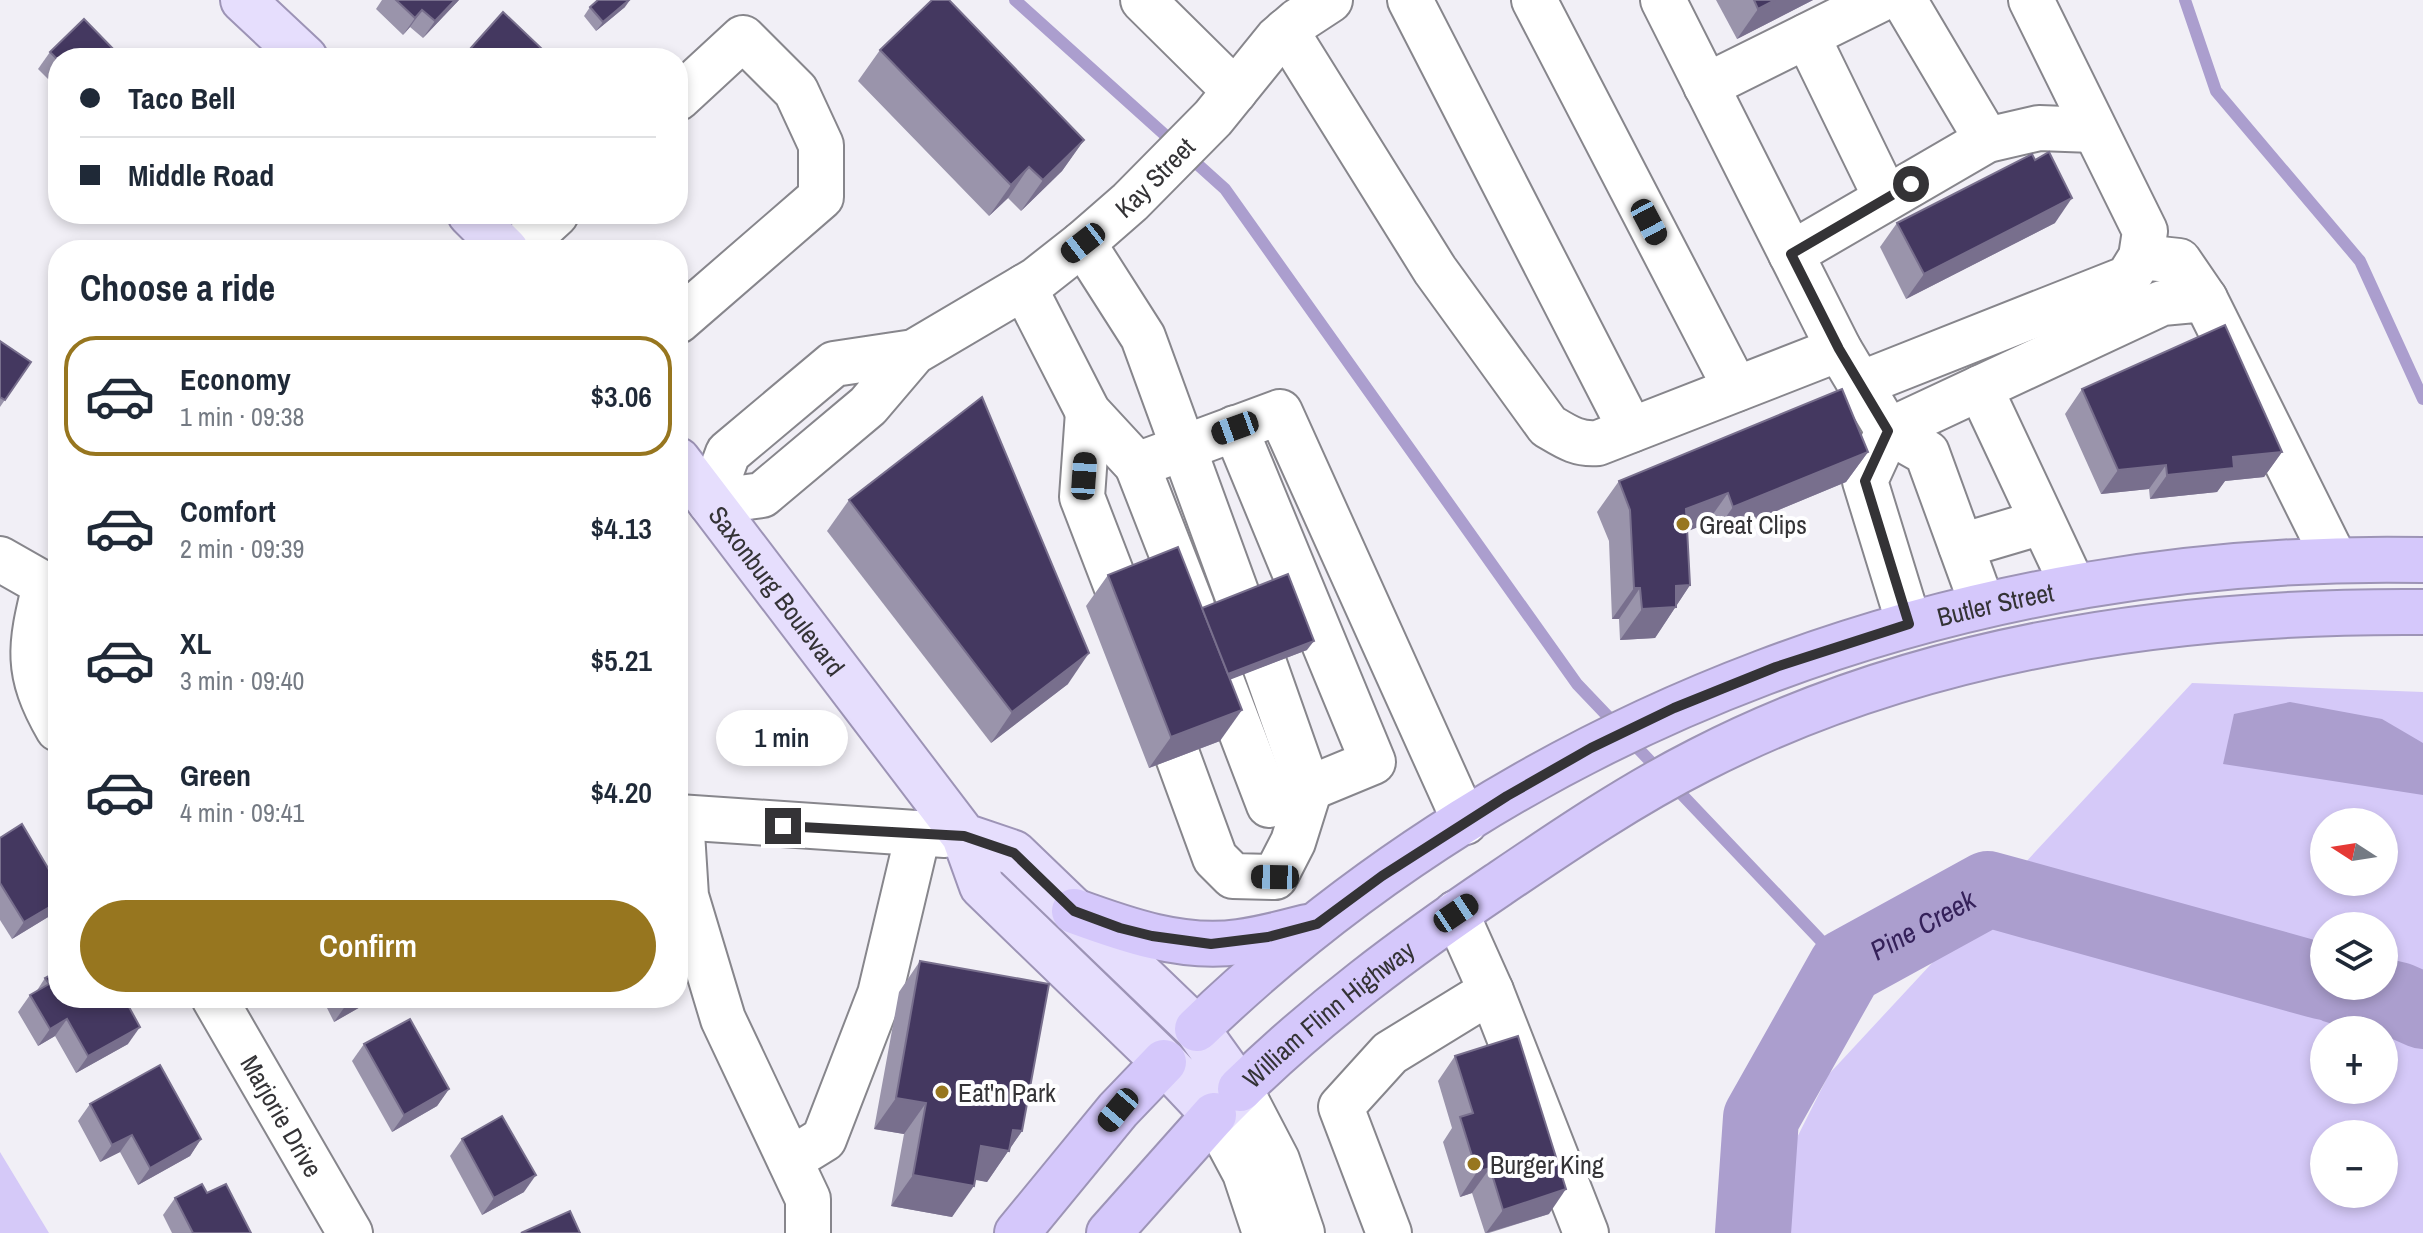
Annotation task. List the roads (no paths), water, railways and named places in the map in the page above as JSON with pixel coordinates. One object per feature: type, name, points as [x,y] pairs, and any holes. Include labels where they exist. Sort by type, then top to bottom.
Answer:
[{"type":"highway","name":"Butler Street","points":[[1465,822],[1591,748],[1674,708],[1789,662],[1909,624],[1982,604],[2073,586],[2185,570],[2290,561],[2410,560]]},
{"type":"highway","name":"Butler Street","points":[[1538,858],[1621,804],[1701,760],[1796,716],[1893,682],[1993,654],[2101,634],[2211,619],[2321,612],[2422,612]]},
{"type":"highway","points":[[1197,1029],[1244,984],[1317,924],[1382,876],[1465,822]]},
{"type":"highway","name":"William Flinn Highway","points":[[1109,1233],[1227,1102],[1287,1042],[1361,982],[1538,858]]},
{"type":"highway","points":[[1074,911],[1152,936],[1211,944],[1268,937],[1317,924]]},
{"type":"highway","points":[[1017,1233],[1109,1121],[1164,1062]]},
{"type":"main road","points":[[243,0],[294,48]]},
{"type":"main road","points":[[480,224],[496,240]]},
{"type":"main road","name":"Saxonburg Boulevard","points":[[688,473],[964,836],[982,886],[1164,1062],[1227,1102]]},
{"type":"main road","points":[[964,836],[1014,853],[1197,1029],[1227,1102]]},
{"type":"main road","points":[[1164,1062],[1197,1029]]},
{"type":"street","points":[[1410,0],[1631,430]]},
{"type":"street","points":[[1534,0],[1736,389]]},
{"type":"street","points":[[1663,0],[1849,366],[1888,431],[1927,453],[1982,604]]},
{"type":"street","points":[[1706,86],[1879,0]]},
{"type":"street","points":[[1904,0],[1987,140]]},
{"type":"street","points":[[1307,11],[1435,270],[1548,426],[1581,445],[1598,443],[1736,389],[1849,366],[2128,278],[2141,257],[2145,231],[2031,0]]},
{"type":"street","points":[[1150,3],[1224,105]]},
{"type":"street","name":"Kay Street","points":[[710,502],[762,495],[868,406],[914,352],[1024,287],[1083,243],[1130,202],[1224,105],[1307,11]]},
{"type":"street","points":[[1807,36],[1886,198]]},
{"type":"street","points":[[688,89],[743,38],[796,91],[821,145],[821,197],[688,312]]},
{"type":"street","points":[[1791,254],[1987,140],[2039,128],[2093,130]]},
{"type":"street","points":[[528,240],[545,224]]},
{"type":"street","points":[[1083,243],[1143,337],[1239,600]]},
{"type":"street","points":[[2141,257],[2179,261],[2205,299],[2335,560]]},
{"type":"street","points":[[1024,287],[1088,412],[1137,465],[1196,616]]},
{"type":"street","points":[[1909,624],[1865,481],[1888,431],[2162,303],[2205,299]]},
{"type":"street","points":[[1980,388],[2073,586]]},
{"type":"street","points":[[1088,412],[1082,497],[1119,593]]},
{"type":"street","points":[[1137,465],[1280,412],[1465,822]]},
{"type":"street","points":[[1222,682],[1269,805],[1373,762],[1235,428]]},
{"type":"street","points":[[1961,546],[2042,522]]},
{"type":"street","points":[[0,559],[48,586]]},
{"type":"street","points":[[48,598],[32,637],[41,700],[48,712]]},
{"type":"street","points":[[1178,757],[1215,858],[1233,876],[1275,877],[1293,842],[1309,791],[1265,666]]},
{"type":"street","points":[[688,818],[964,836]]},
{"type":"street","points":[[790,1160],[824,1139],[880,994],[918,834]]},
{"type":"street","points":[[688,903],[723,1019],[808,1199],[808,1233]]},
{"type":"street","points":[[1456,913],[1491,991],[1586,1233]]},
{"type":"street","points":[[1389,1233],[1341,1107],[1390,1053],[1491,991]]},
{"type":"street","name":"Marjorie Drive","points":[[220,1008],[350,1233]]},
{"type":"street","points":[[1227,1102],[1239,1158],[1265,1233]]},
{"type":"street","points":[[1227,1102],[1277,1160],[1302,1233]]},
{"type":"waterway","points":[[1015,0],[1225,189],[1577,684],[1618,727]]},
{"type":"waterway","points":[[2185,0],[2216,91],[2360,261],[2423,399]]},
{"type":"waterway","points":[[1630,740],[1846,967]]},
{"type":"waterway","name":"Pine Creek","points":[[1753,1233],[1761,1118],[1846,967],[1988,889],[2310,978]]},
{"type":"waterway","name":"Pine Creek","points":[[2398,1000],[2423,1011]]},
{"type":"place","name":"Great Clips","points":[[1683,524]]},
{"type":"place","name":"Eat'n Park","points":[[942,1092]]},
{"type":"place","name":"Burger King","points":[[1474,1164]]}]
